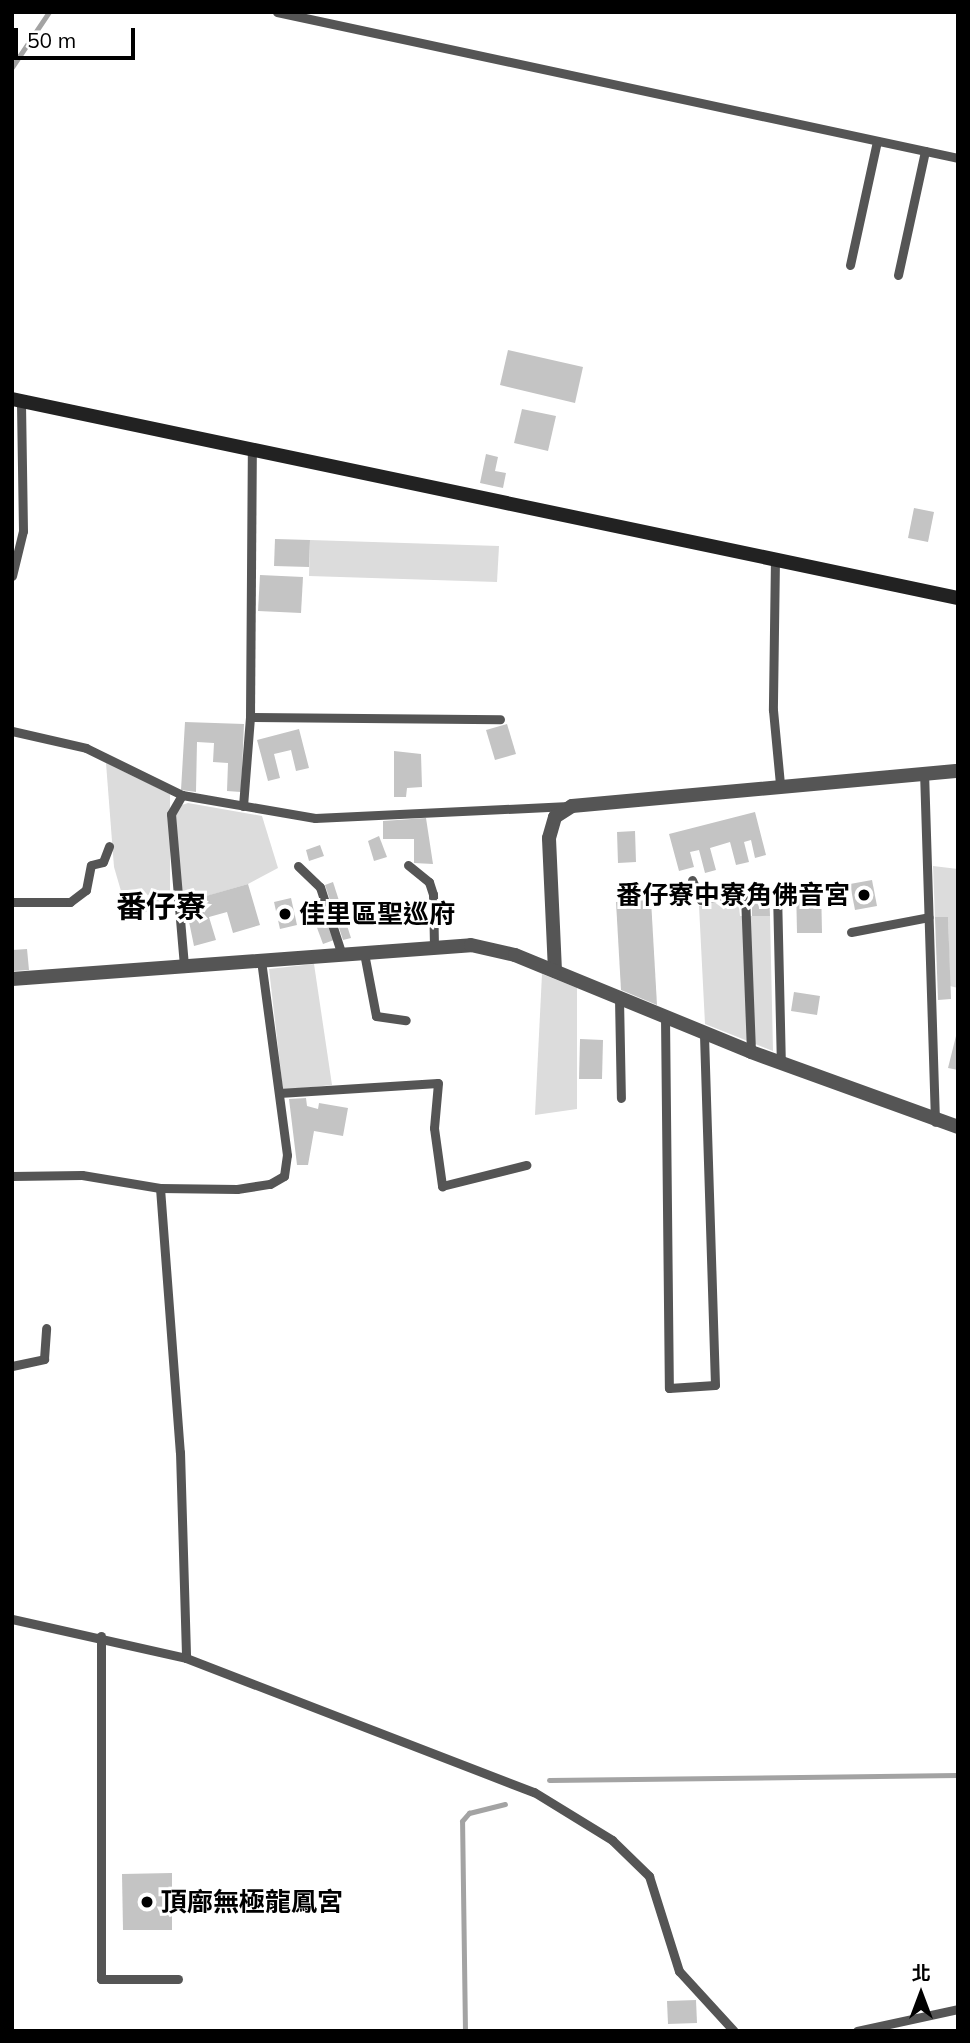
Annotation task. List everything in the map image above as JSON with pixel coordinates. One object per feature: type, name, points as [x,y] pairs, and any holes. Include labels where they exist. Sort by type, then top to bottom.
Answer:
[{"type":"street","points":[[17,400],[958,598]]},
{"type":"street","points":[[555,971],[549,838],[555,817],[572,806],[780,784],[924,771],[958,771]]},
{"type":"street","points":[[12,979],[471,945],[555,971],[751,1052],[935,1122],[958,1127]]},
{"type":"lane","points":[[277,12],[958,158]]},
{"type":"lane","points":[[850,265],[877,141]]},
{"type":"lane","points":[[898,275],[925,151]]},
{"type":"lane","points":[[12,576],[23,531],[17,400]]},
{"type":"lane","points":[[243,806],[250,717],[252,450]]},
{"type":"lane","points":[[775,558],[773,710],[780,784]]},
{"type":"lane","points":[[250,717],[500,719]]},
{"type":"lane","points":[[12,731],[86,748],[183,795],[316,818],[572,806]]},
{"type":"lane","points":[[924,771],[935,1122]]},
{"type":"lane","points":[[183,795],[171,814],[184,967]]},
{"type":"lane","points":[[12,902],[70,902],[86,890],[91,865],[103,862],[109,846]]},
{"type":"lane","points":[[408,865],[429,881],[432,894],[433,948]]},
{"type":"lane","points":[[298,866],[320,887],[342,955]]},
{"type":"lane","points":[[692,880],[701,900],[738,892],[745,895],[751,1052]]},
{"type":"lane","points":[[777,892],[781,1063]]},
{"type":"lane","points":[[851,932],[929,916]]},
{"type":"lane","points":[[364,953],[376,1016],[406,1020]]},
{"type":"lane","points":[[12,1176],[82,1175],[160,1188],[237,1189],[270,1184],[284,1176],[287,1155],[261,961]]},
{"type":"lane","points":[[618,998],[621,1098]]},
{"type":"lane","points":[[665,1017],[669,1388],[715,1385],[704,1033]]},
{"type":"lane","points":[[279,1094],[438,1083],[434,1128],[442,1186],[526,1165]]},
{"type":"lane","points":[[160,1188],[180,1452],[186,1658]]},
{"type":"lane","points":[[12,1366],[44,1359],[46,1328]]},
{"type":"lane","points":[[12,1619],[101,1636],[186,1658],[534,1792],[612,1840],[649,1876],[679,1970],[734,2031]]},
{"type":"lane","points":[[101,1636],[101,1979],[178,1979]]},
{"type":"lane","points":[[857,2031],[958,2009]]},
{"type":"shaded area","points":[[310,540],[499,546],[497,582],[309,576]]},
{"type":"shaded area","points":[[106,763],[170,794],[170,908],[128,915],[114,867]]},
{"type":"shaded area","points":[[188,803],[262,816],[278,868],[248,884],[183,903],[175,817],[179,806]]},
{"type":"shaded area","points":[[933,866],[958,869],[958,988],[950,986],[948,917],[935,917]]},
{"type":"shaded area","points":[[738,897],[740,916],[770,916],[773,1051],[705,1024],[699,906]]},
{"type":"shaded area","points":[[314,964],[332,1085],[283,1090],[269,969]]},
{"type":"shaded area","points":[[542,974],[577,988],[577,1109],[535,1115]]},
{"type":"building","points":[[508,350],[583,367],[575,403],[500,385]]},
{"type":"building","points":[[522,409],[556,416],[548,451],[514,443]]},
{"type":"building","points":[[486,454],[498,457],[495,471],[506,473],[503,488],[480,483]]},
{"type":"building","points":[[914,508],[934,512],[928,542],[908,538]]},
{"type":"building","points":[[275,539],[310,540],[309,567],[274,566]]},
{"type":"building","points":[[260,575],[303,577],[301,613],[258,611]]},
{"type":"building","points":[[185,722],[244,724],[241,792],[227,791],[228,763],[213,762],[214,743],[197,742],[196,792],[181,790]]},
{"type":"building","points":[[507,724],[516,754],[495,760],[486,730]]},
{"type":"building","points":[[299,729],[309,768],[296,771],[291,750],[274,754],[280,778],[268,781],[257,740]]},
{"type":"building","points":[[394,751],[421,754],[422,787],[407,788],[406,797],[394,797]]},
{"type":"building","points":[[755,812],[766,855],[755,858],[751,840],[744,842],[749,862],[736,865],[730,842],[710,848],[716,870],[705,873],[699,850],[690,852],[694,867],[679,871],[669,834]]},
{"type":"building","points":[[426,818],[433,864],[414,863],[414,839],[383,839],[383,821]]},
{"type":"building","points":[[635,831],[636,862],[618,863],[617,832]]},
{"type":"building","points":[[379,836],[387,857],[374,861],[368,841]]},
{"type":"building","points":[[320,845],[324,856],[309,861],[306,850]]},
{"type":"building","name":"番仔寮中寮角佛音宮","points":[[872,880],[877,906],[855,910],[850,884]]},
{"type":"building","points":[[333,882],[351,938],[343,940],[325,885]]},
{"type":"building","points":[[248,884],[260,925],[233,933],[227,912],[209,917],[216,940],[194,946],[185,902]]},
{"type":"building","points":[[796,884],[821,884],[822,933],[797,933]]},
{"type":"building","points":[[769,890],[770,916],[752,916],[752,894]]},
{"type":"building","name":"佳里區聖巡府","points":[[291,898],[297,925],[280,929],[274,902]]},
{"type":"building","points":[[651,900],[657,1005],[621,990],[616,902]]},
{"type":"building","points":[[321,902],[334,940],[323,944],[309,906]]},
{"type":"building","points":[[935,917],[948,917],[951,999],[938,1000]]},
{"type":"building","points":[[27,949],[29,970],[14,971],[12,950]]},
{"type":"building","points":[[794,992],[820,996],[817,1015],[791,1011]]},
{"type":"building","points":[[958,1032],[958,1070],[948,1068]]},
{"type":"building","points":[[580,1039],[603,1040],[602,1079],[579,1079]]},
{"type":"building","points":[[306,1098],[307,1106],[318,1109],[319,1103],[348,1108],[343,1136],[314,1131],[308,1165],[297,1165],[289,1099]]},
{"type":"building","name":"頂廍無極龍鳳宮","points":[[172,1873],[172,1930],[123,1930],[122,1874]]},
{"type":"building","points":[[696,2000],[697,2023],[668,2024],[667,2001]]},
{"type":"waterway","points":[[12,67],[49,12]]},
{"type":"waterway","points":[[549,1780],[958,1775]]},
{"type":"waterway","points":[[465,2031],[462,1821],[469,1813],[505,1804]]},
{"type":"place","name":"番仔寮中寮角佛音宮","points":[[864,895]]},
{"type":"place","name":"佳里區聖巡府","points":[[285,914]]},
{"type":"place","name":"頂廍無極龍鳳宮","points":[[147,1902]]},
{"type":"district","name":"番仔寮","points":[[161,906]]}]
